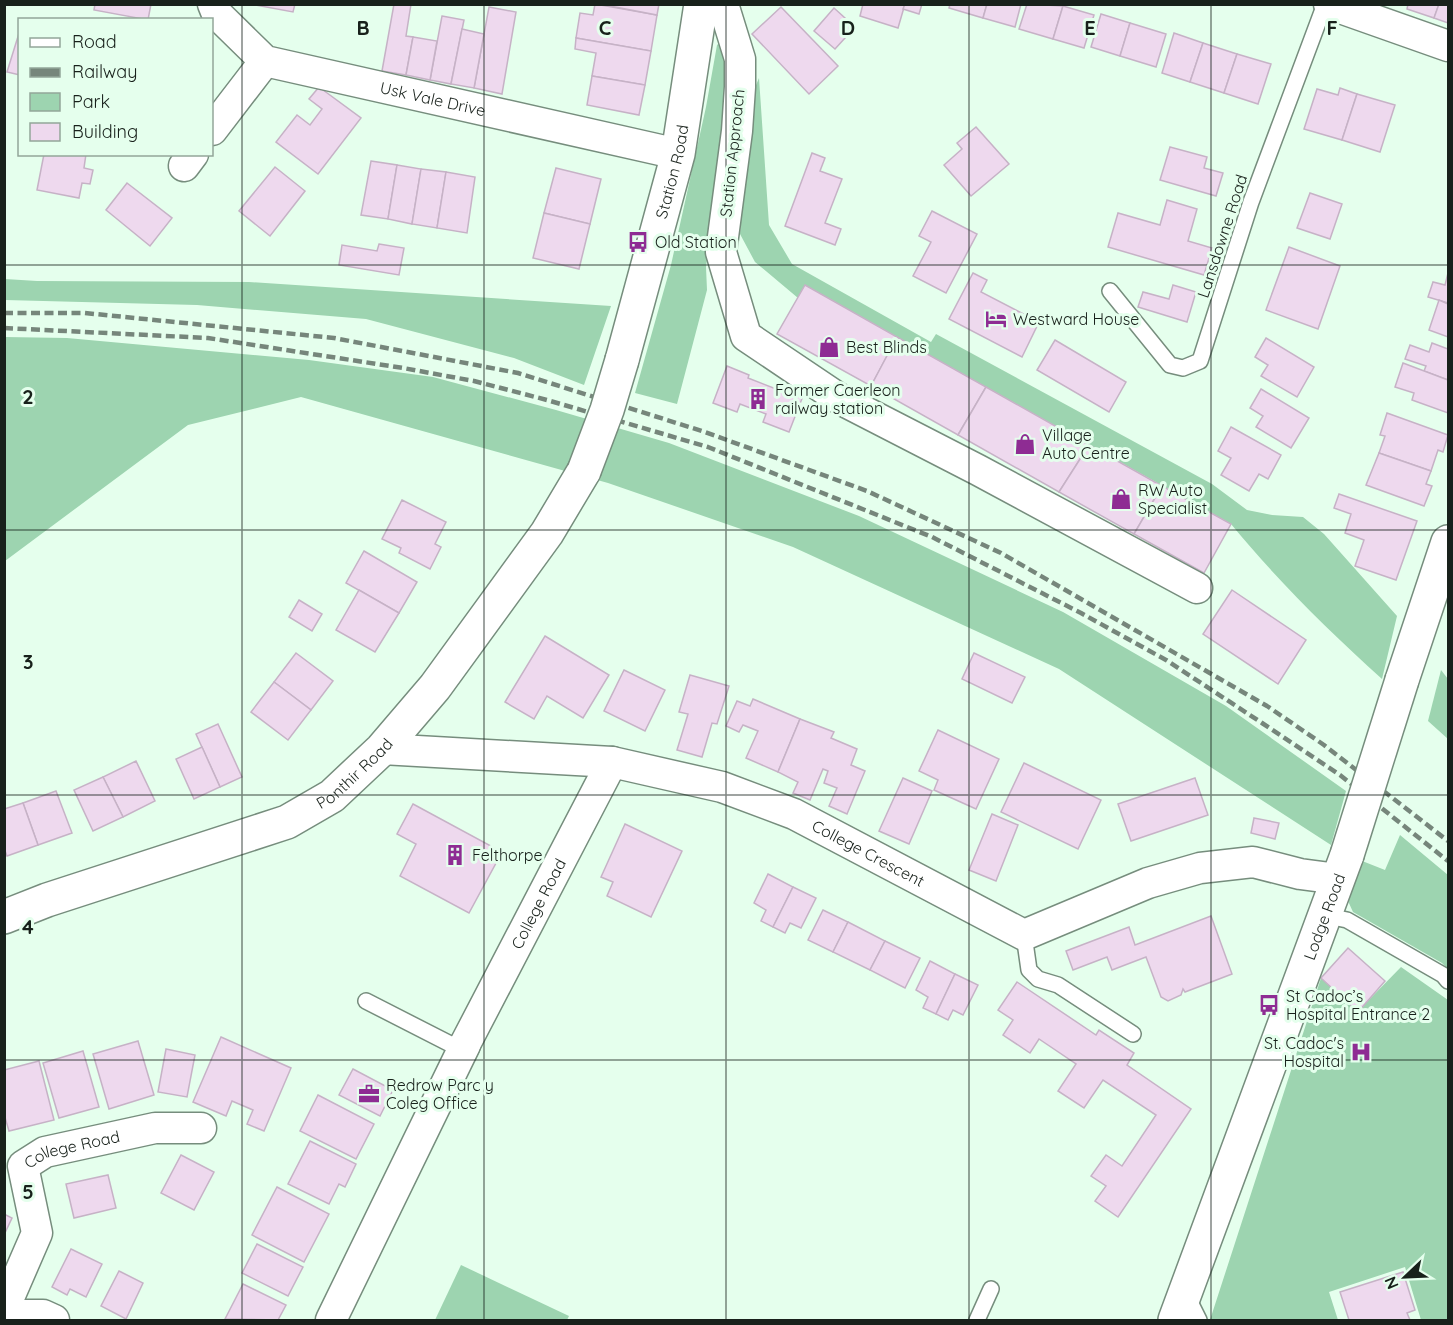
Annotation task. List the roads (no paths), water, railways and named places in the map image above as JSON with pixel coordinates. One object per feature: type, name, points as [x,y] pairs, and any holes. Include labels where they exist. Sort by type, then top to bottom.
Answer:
[{"type":"main road","name":"Station Road","points":[[584,471],[607,410],[622,360],[678,154],[701,4]]},
{"type":"main road","name":"Ponthir Road","points":[[4,917],[47,900],[287,822],[332,796],[382,749],[440,680],[547,533],[584,471]]},
{"type":"main road","name":"Lodge Road","points":[[1180,1306],[1342,867],[1449,542]]},
{"type":"street","points":[[213,4],[217,14],[265,61],[213,129]]},
{"type":"street","name":"Station Approach","points":[[723,4],[740,59],[740,87],[737,131],[721,252],[746,336],[838,398],[1197,588]]},
{"type":"street","points":[[1327,4],[1449,46]]},
{"type":"street","name":"Usk Vale Drive","points":[[265,61],[678,154]]},
{"type":"street","name":"College Crescent","points":[[382,749],[612,762],[722,787],[794,814],[1024,935]]},
{"type":"street","name":"College Road","points":[[331,1320],[464,1048],[612,762]]},
{"type":"street","points":[[1024,935],[1148,883],[1200,868],[1253,862],[1300,874],[1342,867]]},
{"type":"street","name":"College Road","points":[[4,1308],[37,1233],[23,1166],[45,1152],[155,1128],[201,1128]]},
{"type":"street","points":[[4,1315],[43,1315],[54,1320]]},
{"type":"lane","name":"Lansdowne Road","points":[[1110,291],[1170,365],[1183,368],[1200,361],[1251,202],[1327,4]]},
{"type":"lane","points":[[1323,915],[1347,920],[1443,975],[1449,981]]},
{"type":"lane","points":[[1024,935],[1029,970],[1038,979],[1058,985],[1133,1034]]},
{"type":"lane","points":[[366,1001],[464,1048]]},
{"type":"lane","points":[[977,1320],[991,1289]]},
{"type":"lane","points":[[1180,1306],[1199,1320]]},
{"type":"railway","points":[[4,313],[85,313],[334,338],[518,373],[705,432],[867,491],[1001,553],[1267,706],[1324,745],[1448,841]]},
{"type":"railway","points":[[4,328],[208,338],[403,368],[474,381],[708,447],[932,537],[1081,613],[1166,660],[1340,775],[1448,861]]},
{"type":"place","name":"Old Station","points":[[638,242]]},
{"type":"place","name":"Westward House","points":[[996,319]]},
{"type":"place","name":"Best Blinds","points":[[829,347]]},
{"type":"place","name":"Former Caerleon railway station","points":[[758,399]]},
{"type":"place","name":"Village Auto Centre","points":[[1025,444]]},
{"type":"place","name":"RW Auto Specialist","points":[[1121,499]]},
{"type":"place","name":"Felthorpe","points":[[455,855]]},
{"type":"place","name":"St Cadoc’s Hospital Entrance 2","points":[[1269,1005]]},
{"type":"place","name":"St. Cadoc's Hospital","points":[[1361,1052]]},
{"type":"place","name":"Redrow Parc y Coleg Office","points":[[369,1094]]}]
